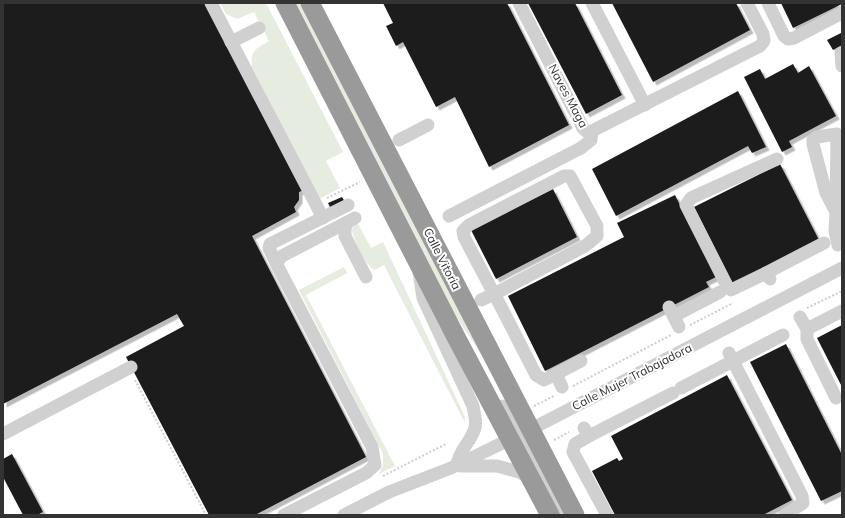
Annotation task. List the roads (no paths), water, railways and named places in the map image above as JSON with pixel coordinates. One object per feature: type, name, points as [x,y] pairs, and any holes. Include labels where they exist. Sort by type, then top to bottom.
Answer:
[{"type":"highway","name":"Calle Vitoria","points":[[285,3],[456,337],[550,515]]},
{"type":"highway","name":"Calle Vitoria","points":[[310,3],[529,429],[575,515]]},
{"type":"highway","points":[[533,483],[535,498],[541,515]]},
{"type":"street","points":[[211,3],[323,218]]},
{"type":"street","name":"Naves Maga","points":[[519,3],[583,128],[587,132],[592,131],[645,105],[760,46],[764,41],[763,34],[747,3]]},
{"type":"street","points":[[592,3],[645,105]]},
{"type":"street","points":[[768,3],[784,36],[788,39],[794,38],[842,14]]},
{"type":"street","points":[[231,42],[259,28]]},
{"type":"street","points":[[841,53],[842,66]]},
{"type":"street","points":[[400,140],[428,125]]},
{"type":"street","points":[[449,216],[581,148],[590,140],[592,131]]},
{"type":"street","points":[[836,212],[826,193],[813,140],[817,137],[839,131],[836,212],[835,232],[838,244]]},
{"type":"street","points":[[777,159],[691,198],[686,205],[727,286],[731,290],[768,276],[824,243]]},
{"type":"street","points":[[481,300],[494,294],[585,246],[597,236],[597,226],[570,176],[564,176],[557,179],[469,225],[463,231],[464,237],[494,294],[536,375],[544,380],[581,361]]},
{"type":"street","points":[[280,511],[370,470],[375,465],[372,447],[269,248],[270,244],[348,204]]},
{"type":"street","points":[[278,266],[277,262],[282,256],[351,220],[344,228],[345,236],[366,277]]},
{"type":"street","points":[[419,264],[419,283],[423,298],[473,406],[475,428],[458,456],[457,465],[496,466],[519,472],[533,483]]},
{"type":"street","name":"Calle Mujer Trabajadora","points":[[344,515],[389,492],[457,465],[842,268]]},
{"type":"street","points":[[674,317],[720,292]]},
{"type":"street","points":[[807,329],[842,311]]},
{"type":"street","points":[[800,317],[807,329],[806,340],[836,398]]},
{"type":"street","points":[[607,515],[573,452],[575,444],[586,432],[677,390],[731,357],[760,342],[783,335]]},
{"type":"street","points":[[456,337],[473,352],[479,361],[511,421],[517,426],[529,429]]},
{"type":"street","points":[[731,357],[802,496],[803,503],[785,515]]},
{"type":"street","points":[[3,434],[131,366]]},
{"type":"street","points":[[556,374],[562,387]]},
{"type":"street","points":[[509,439],[520,440],[525,444],[565,515]]}]
